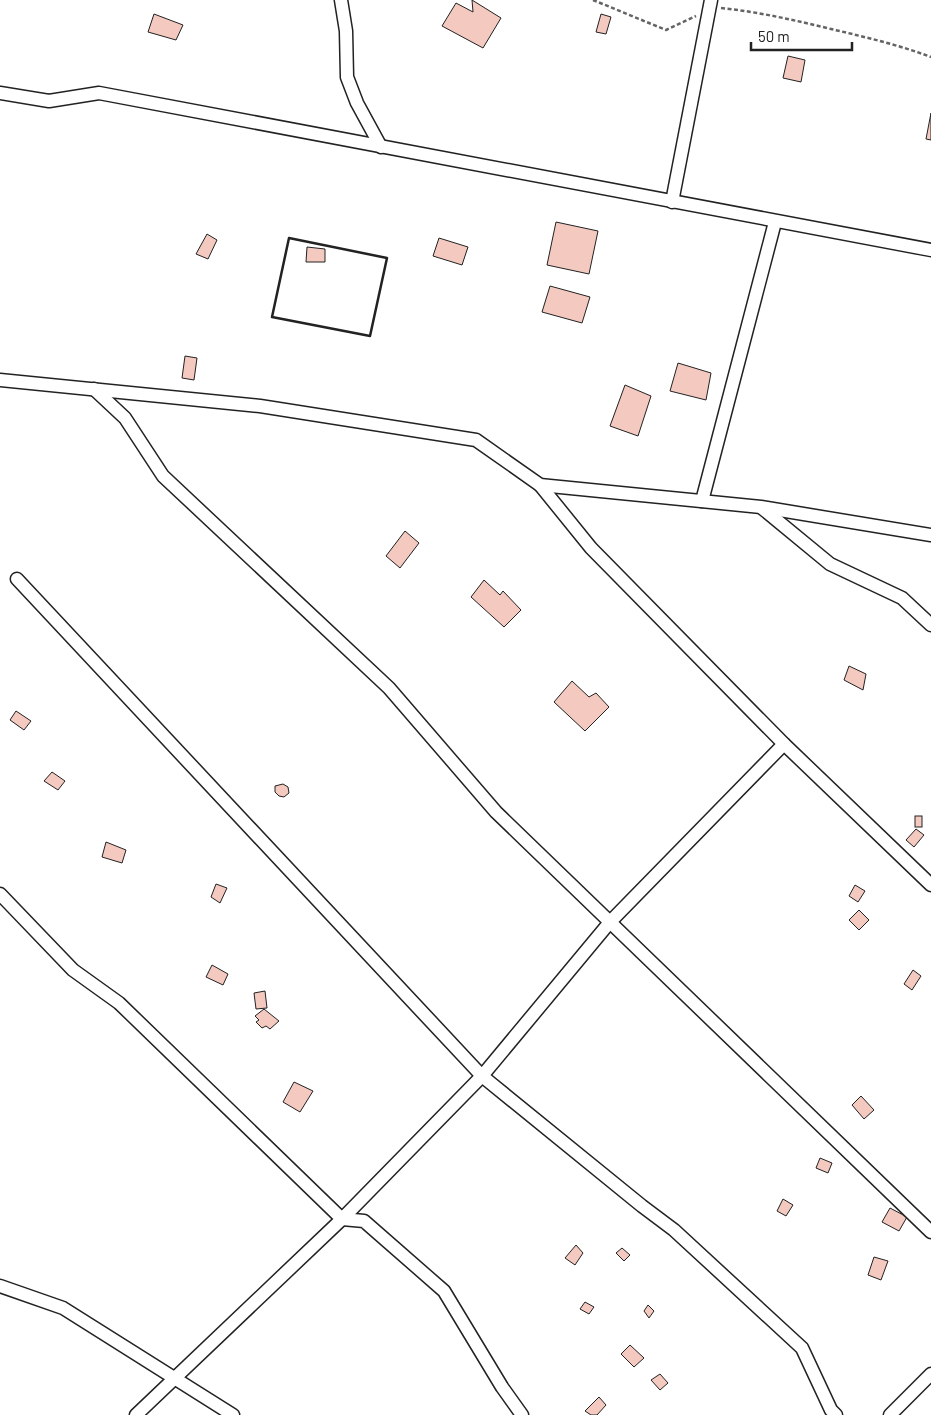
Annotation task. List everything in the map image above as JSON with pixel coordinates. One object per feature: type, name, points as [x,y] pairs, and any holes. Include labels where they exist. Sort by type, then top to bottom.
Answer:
[{"type":"street","points":[[341,0],[346,30],[347,76],[357,104],[381,147]]},
{"type":"street","points":[[672,202],[710,4]]},
{"type":"street","points":[[0,93],[49,101],[99,93],[931,250]]},
{"type":"street","points":[[702,501],[775,222]]},
{"type":"street","points":[[0,380],[260,406],[476,440],[540,485],[591,548],[784,744],[931,885]]},
{"type":"street","points":[[94,389],[125,418],[163,476],[389,688],[496,812],[931,1232]]},
{"type":"street","points":[[540,485],[761,507],[931,535]]},
{"type":"street","points":[[761,507],[830,564],[902,598],[931,626]]},
{"type":"street","points":[[16,579],[482,1076],[674,1230],[802,1348],[831,1410],[836,1415]]},
{"type":"street","points":[[136,1415],[342,1219],[482,1076],[610,922],[784,744]]},
{"type":"street","points":[[0,894],[73,970],[119,1003],[342,1219],[364,1221],[444,1291],[502,1387],[522,1415]]},
{"type":"street","points":[[0,1286],[63,1308],[233,1415]]},
{"type":"street","points":[[890,1415],[931,1374]]},
{"type":"path","points":[[593,0],[666,30],[696,16],[710,4],[791,19],[907,48],[931,57]]},
{"type":"building","points":[[472,0],[501,18],[483,48],[442,26],[456,3],[473,12]]},
{"type":"building","points":[[154,14],[183,25],[176,40],[148,32]]},
{"type":"building","points":[[601,14],[611,17],[606,34],[596,32]]},
{"type":"building","points":[[788,56],[805,60],[801,82],[783,78]]},
{"type":"building","points":[[931,113],[931,140],[926,139]]},
{"type":"building","points":[[556,222],[598,231],[589,274],[547,265]]},
{"type":"building","points":[[207,234],[217,240],[208,259],[196,254]]},
{"type":"building","points":[[439,238],[468,247],[462,265],[433,256]]},
{"type":"building","points":[[307,247],[325,249],[325,262],[306,262]]},
{"type":"building","points":[[550,286],[590,297],[582,323],[542,312]]},
{"type":"building","points":[[185,356],[197,358],[194,380],[182,378]]},
{"type":"building","points":[[678,363],[711,373],[706,400],[670,391]]},
{"type":"building","points":[[625,385],[651,396],[638,436],[610,426]]},
{"type":"building","points":[[405,531],[419,543],[400,568],[386,556]]},
{"type":"building","points":[[484,580],[500,595],[503,591],[521,610],[504,627],[471,597]]},
{"type":"building","points":[[849,666],[866,674],[863,690],[844,680]]},
{"type":"building","points":[[572,681],[589,697],[596,693],[609,707],[585,731],[554,702]]},
{"type":"building","points":[[16,711],[31,721],[24,730],[10,720]]},
{"type":"building","points":[[52,772],[65,781],[58,790],[44,781]]},
{"type":"building","points":[[283,784],[288,787],[289,793],[284,797],[279,796],[275,792],[275,786]]},
{"type":"building","points":[[915,816],[922,816],[922,827],[915,827]]},
{"type":"building","points":[[916,829],[924,835],[914,847],[906,840]]},
{"type":"building","points":[[106,842],[126,850],[122,863],[102,857]]},
{"type":"building","points":[[216,884],[227,888],[220,903],[211,897]]},
{"type":"building","points":[[855,885],[865,891],[858,902],[849,896]]},
{"type":"building","points":[[859,910],[869,920],[859,930],[849,920]]},
{"type":"building","points":[[212,965],[228,974],[223,985],[206,977]]},
{"type":"building","points":[[913,970],[921,976],[912,990],[904,984]]},
{"type":"building","points":[[265,991],[267,1008],[256,1009],[254,993]]},
{"type":"building","points":[[264,1009],[279,1021],[270,1029],[266,1026],[262,1028],[256,1022],[259,1020],[255,1016]]},
{"type":"building","points":[[294,1082],[313,1091],[300,1112],[283,1102]]},
{"type":"building","points":[[861,1096],[874,1110],[864,1119],[852,1105]]},
{"type":"building","points":[[820,1158],[832,1163],[828,1173],[816,1168]]},
{"type":"building","points":[[783,1199],[793,1205],[786,1216],[777,1211]]},
{"type":"building","points":[[890,1208],[907,1217],[899,1231],[882,1222]]},
{"type":"building","points":[[576,1245],[583,1253],[575,1265],[565,1258]]},
{"type":"building","points":[[622,1248],[630,1255],[624,1261],[616,1253]]},
{"type":"building","points":[[874,1257],[888,1261],[881,1280],[868,1275]]},
{"type":"building","points":[[585,1302],[594,1307],[589,1314],[580,1309]]},
{"type":"building","points":[[648,1305],[654,1311],[649,1318],[644,1311]]},
{"type":"building","points":[[630,1345],[644,1358],[634,1367],[621,1354]]},
{"type":"building","points":[[660,1374],[668,1383],[660,1390],[651,1380]]},
{"type":"building","points":[[599,1397],[606,1405],[597,1415],[591,1415],[585,1411]]},
{"type":"wall","points":[[289,238],[387,258],[370,336],[272,317],[289,238]]}]
